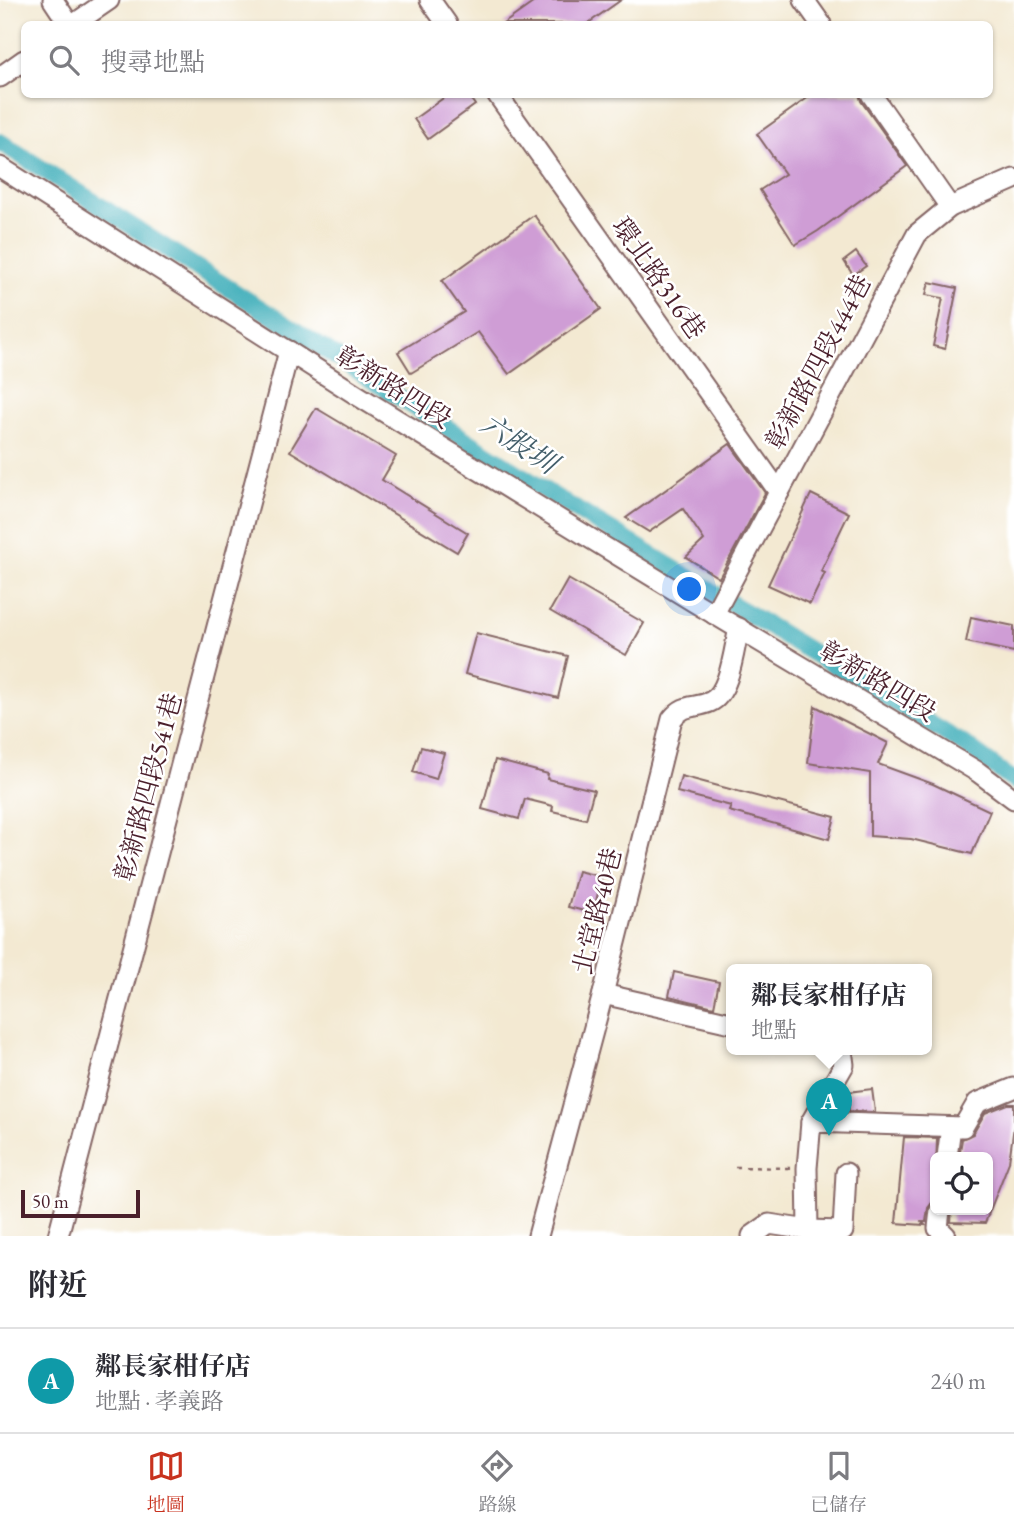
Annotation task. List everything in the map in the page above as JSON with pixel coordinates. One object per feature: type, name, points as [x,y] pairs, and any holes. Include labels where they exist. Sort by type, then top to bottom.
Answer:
[{"type":"street","points":[[52,0],[70,21]]},
{"type":"street","points":[[77,21],[109,0]]},
{"type":"street","points":[[430,0],[445,21]]},
{"type":"street","points":[[804,0],[819,21]]},
{"type":"street","points":[[0,77],[21,62]]},
{"type":"street","name":"環北路316巷","points":[[500,98],[779,492]]},
{"type":"street","points":[[874,98],[950,207]]},
{"type":"street","name":"彰新路四段","points":[[0,167],[289,351],[715,614],[978,772],[1014,799]]},
{"type":"street","name":"彰新路四段444巷","points":[[715,614],[916,234],[950,207],[1014,179]]},
{"type":"street","name":"彰新路四段541巷","points":[[58,1236],[289,351]]},
{"type":"street","name":"北堂路40巷","points":[[538,1236],[603,994],[671,719],[680,708],[710,702],[720,695],[726,683],[739,628]]},
{"type":"street","points":[[603,994],[726,1022]]},
{"type":"street","points":[[808,1230],[807,1168],[811,1122],[844,1065],[843,1055]]},
{"type":"street","points":[[811,1122],[963,1128],[976,1103],[1014,1088]]},
{"type":"street","points":[[948,1152],[951,1127]]},
{"type":"street","points":[[752,1236],[769,1224],[808,1230],[844,1231],[846,1173]]},
{"type":"street","points":[[939,1215],[938,1228],[946,1236]]},
{"type":"path","points":[[735,1167],[807,1168]]},
{"type":"building","points":[[537,0],[621,0],[591,21],[507,21]]},
{"type":"building","points":[[443,98],[470,98],[475,105],[428,139],[414,119]]},
{"type":"building","points":[[807,98],[860,98],[907,166],[795,245],[760,190],[785,174],[757,134]]},
{"type":"building","points":[[534,215],[601,309],[509,374],[478,332],[411,373],[398,352],[464,312],[442,281]]},
{"type":"building","points":[[856,252],[866,266],[853,275],[844,261]]},
{"type":"building","points":[[929,282],[957,288],[945,349],[933,346],[943,298],[926,295]]},
{"type":"building","points":[[316,408],[396,456],[382,480],[468,533],[457,552],[290,451]]},
{"type":"building","points":[[730,444],[765,493],[719,578],[686,557],[704,540],[683,509],[649,532],[626,518]]},
{"type":"building","points":[[811,494],[849,513],[821,571],[825,573],[810,604],[768,585]]},
{"type":"building","points":[[568,579],[644,623],[626,655],[550,611]]},
{"type":"building","points":[[971,617],[1014,626],[1014,652],[966,642]]},
{"type":"building","points":[[476,633],[568,656],[558,698],[465,674]]},
{"type":"building","points":[[815,706],[888,743],[878,764],[933,784],[990,811],[972,854],[911,839],[870,836],[870,773],[808,763]]},
{"type":"building","points":[[421,747],[444,753],[436,779],[413,772]]},
{"type":"building","points":[[495,760],[548,774],[547,779],[594,790],[586,819],[552,811],[553,806],[525,799],[519,819],[482,809]]},
{"type":"building","points":[[681,776],[835,817],[829,839],[729,811],[731,806],[677,792]]},
{"type":"building","points":[[578,871],[602,877],[593,913],[568,907]]},
{"type":"building","points":[[674,972],[719,982],[714,1007],[669,996]]},
{"type":"building","points":[[872,1089],[875,1112],[849,1111],[848,1092]]},
{"type":"building","points":[[1014,1104],[1009,1162],[993,1203],[993,1152],[960,1152],[962,1139],[973,1134],[985,1113]]},
{"type":"building","points":[[904,1137],[937,1138],[937,1152],[930,1152],[930,1205],[926,1222],[922,1222],[925,1225],[896,1223]]},
{"type":"building","points":[[952,1215],[988,1215],[985,1223],[951,1222]]},
{"type":"waterway","name":"六股圳","points":[[0,142],[552,495],[965,745],[1014,781]]},
{"type":"place","name":"鄰長家柑仔店","points":[[829,1136]]}]
